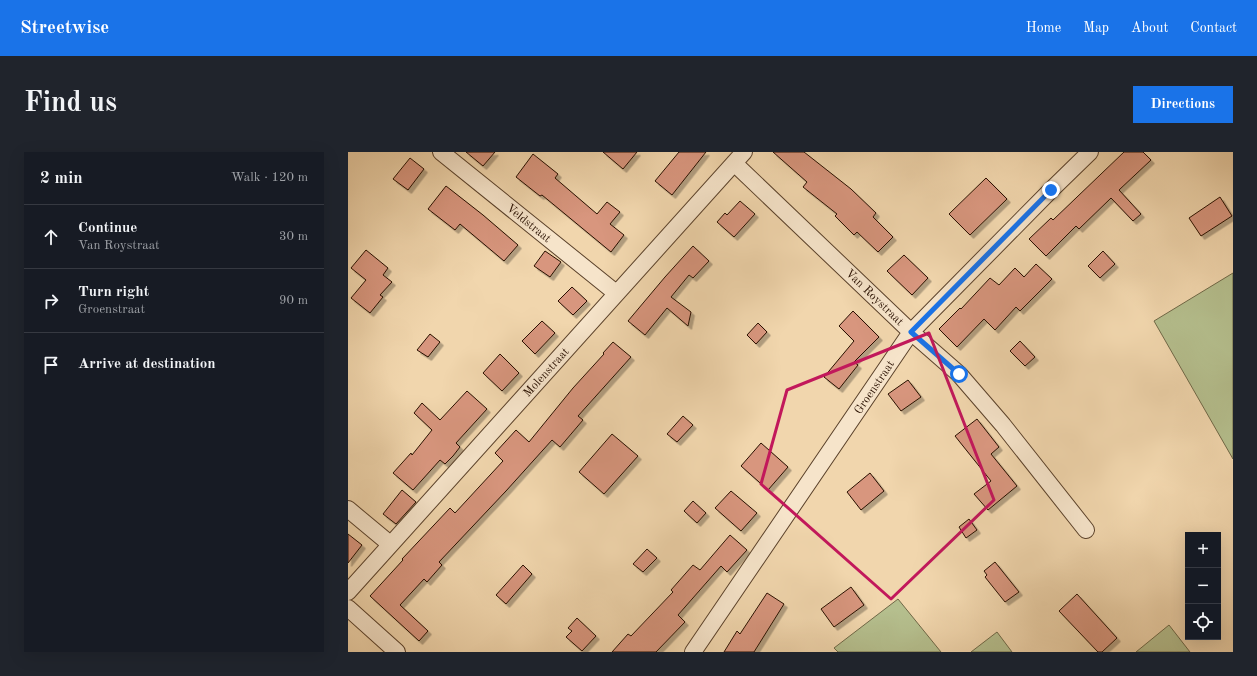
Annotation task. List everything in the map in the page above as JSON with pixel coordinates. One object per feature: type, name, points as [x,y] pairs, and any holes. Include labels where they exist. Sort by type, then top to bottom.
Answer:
[{"type":"street","name":"Veldstraat","points":[[442,152],[616,294]]},
{"type":"street","name":"Groenstraat","points":[[693,652],[911,332],[1090,152]]},
{"type":"street","name":"Molenstraat","points":[[348,592],[739,157]]},
{"type":"street","name":"Van Roystraat","points":[[739,157],[911,332],[959,374],[1003,424],[1086,530]]},
{"type":"street","points":[[348,508],[390,544]]},
{"type":"street","points":[[348,608],[396,652]]},
{"type":"highlighted area","points":[[929,333],[994,500],[891,599],[761,484],[787,390]]},
{"type":"green space","points":[[1233,273],[1233,459],[1154,321]]},
{"type":"green space","points":[[898,599],[941,652],[838,652],[834,648]]},
{"type":"green space","points":[[1169,625],[1190,652],[1136,652]]},
{"type":"green space","points":[[997,632],[1012,652],[971,652]]},
{"type":"building","points":[[466,152],[495,152],[483,166]]},
{"type":"building","points":[[603,152],[637,152],[623,169]]},
{"type":"building","points":[[679,152],[706,152],[672,195],[655,181]]},
{"type":"building","points":[[773,152],[804,152],[851,189],[876,213],[873,217],[893,237],[878,252],[857,232],[854,235],[835,216],[837,214],[803,187],[807,182]]},
{"type":"building","points":[[1124,152],[1143,152],[1151,160],[1119,190],[1141,214],[1133,221],[1111,198],[1079,229],[1076,226],[1046,256],[1029,239],[1051,218],[1053,220]]},
{"type":"building","points":[[533,154],[558,174],[555,178],[597,214],[607,202],[620,212],[610,224],[624,235],[611,252],[542,195],[540,196],[516,177]]},
{"type":"building","points":[[410,158],[424,169],[408,190],[393,179]]},
{"type":"building","points":[[986,178],[1007,199],[970,235],[949,214]]},
{"type":"building","points":[[446,186],[518,245],[504,261],[460,224],[455,230],[428,209]]},
{"type":"building","points":[[1220,197],[1232,216],[1201,236],[1189,218]]},
{"type":"building","points":[[740,201],[755,214],[734,237],[717,222],[725,213],[727,215]]},
{"type":"building","points":[[693,246],[709,261],[693,278],[689,275],[671,297],[691,312],[688,326],[667,308],[645,335],[628,321]]},
{"type":"building","points":[[366,250],[388,268],[383,275],[392,282],[380,295],[383,297],[370,313],[351,298],[366,280],[351,268]]},
{"type":"building","points":[[545,251],[561,262],[550,277],[534,266]]},
{"type":"building","points":[[1103,251],[1115,264],[1100,278],[1088,266]]},
{"type":"building","points":[[904,255],[928,278],[912,295],[887,271]]},
{"type":"building","points":[[1036,264],[1052,279],[1020,311],[1016,307],[995,330],[984,319],[957,347],[939,329],[960,308],[961,309],[990,278],[999,285],[1015,268],[1024,277]]},
{"type":"building","points":[[572,287],[587,301],[573,315],[558,301]]},
{"type":"building","points":[[853,311],[879,337],[854,362],[858,365],[839,389],[824,377],[854,341],[839,326]]},
{"type":"building","points":[[542,321],[555,333],[535,354],[522,341]]},
{"type":"building","points":[[758,323],[767,332],[756,344],[747,335]]},
{"type":"building","points":[[430,334],[440,342],[428,357],[417,350]]},
{"type":"building","points":[[1020,341],[1035,357],[1025,366],[1010,351]]},
{"type":"building","points":[[613,342],[631,357],[578,416],[583,420],[560,447],[552,440],[439,562],[442,565],[427,582],[424,579],[400,605],[428,631],[419,641],[370,596],[403,560],[402,559],[450,508],[455,513],[503,461],[495,453],[516,430],[529,442]]},
{"type":"building","points":[[500,354],[519,373],[502,391],[483,373]]},
{"type":"building","points":[[908,380],[921,397],[901,411],[888,394]]},
{"type":"building","points":[[467,391],[487,409],[456,443],[460,447],[453,456],[445,464],[440,460],[413,490],[393,473],[411,453],[412,455],[432,430],[414,413],[422,403],[440,420]]},
{"type":"building","points":[[683,416],[693,425],[677,442],[667,434]]},
{"type":"building","points":[[977,419],[999,447],[991,454],[1017,486],[988,510],[974,494],[991,481],[955,436]]},
{"type":"building","points":[[612,434],[638,456],[604,494],[579,472]]},
{"type":"building","points":[[761,443],[788,467],[768,490],[741,466]]},
{"type":"building","points":[[870,473],[884,491],[861,510],[847,492]]},
{"type":"building","points":[[402,490],[416,502],[396,524],[383,514]]},
{"type":"building","points":[[731,491],[757,513],[741,531],[715,508]]},
{"type":"building","points":[[693,501],[706,513],[697,523],[684,511]]},
{"type":"building","points":[[969,519],[977,530],[966,538],[959,527]]},
{"type":"building","points":[[348,534],[362,545],[348,563]]},
{"type":"building","points":[[730,535],[747,550],[727,572],[721,566],[678,615],[685,622],[656,652],[612,652],[628,634],[631,636],[673,592],[671,590],[693,565],[700,570]]},
{"type":"building","points":[[647,549],[657,558],[643,572],[633,564]]},
{"type":"building","points":[[995,562],[1019,592],[1005,602],[985,577],[987,575],[984,571]]},
{"type":"building","points":[[523,565],[532,574],[506,604],[496,595]]},
{"type":"building","points":[[851,587],[864,605],[834,627],[821,609]]},
{"type":"building","points":[[767,593],[784,604],[754,652],[724,652],[737,631],[740,634]]},
{"type":"building","points":[[1077,594],[1117,638],[1102,652],[1098,652],[1059,611]]},
{"type":"building","points":[[577,618],[596,636],[582,651],[566,637],[572,631],[568,628]]},
{"type":"route","points":[[959,374],[911,332],[1051,190]]}]
